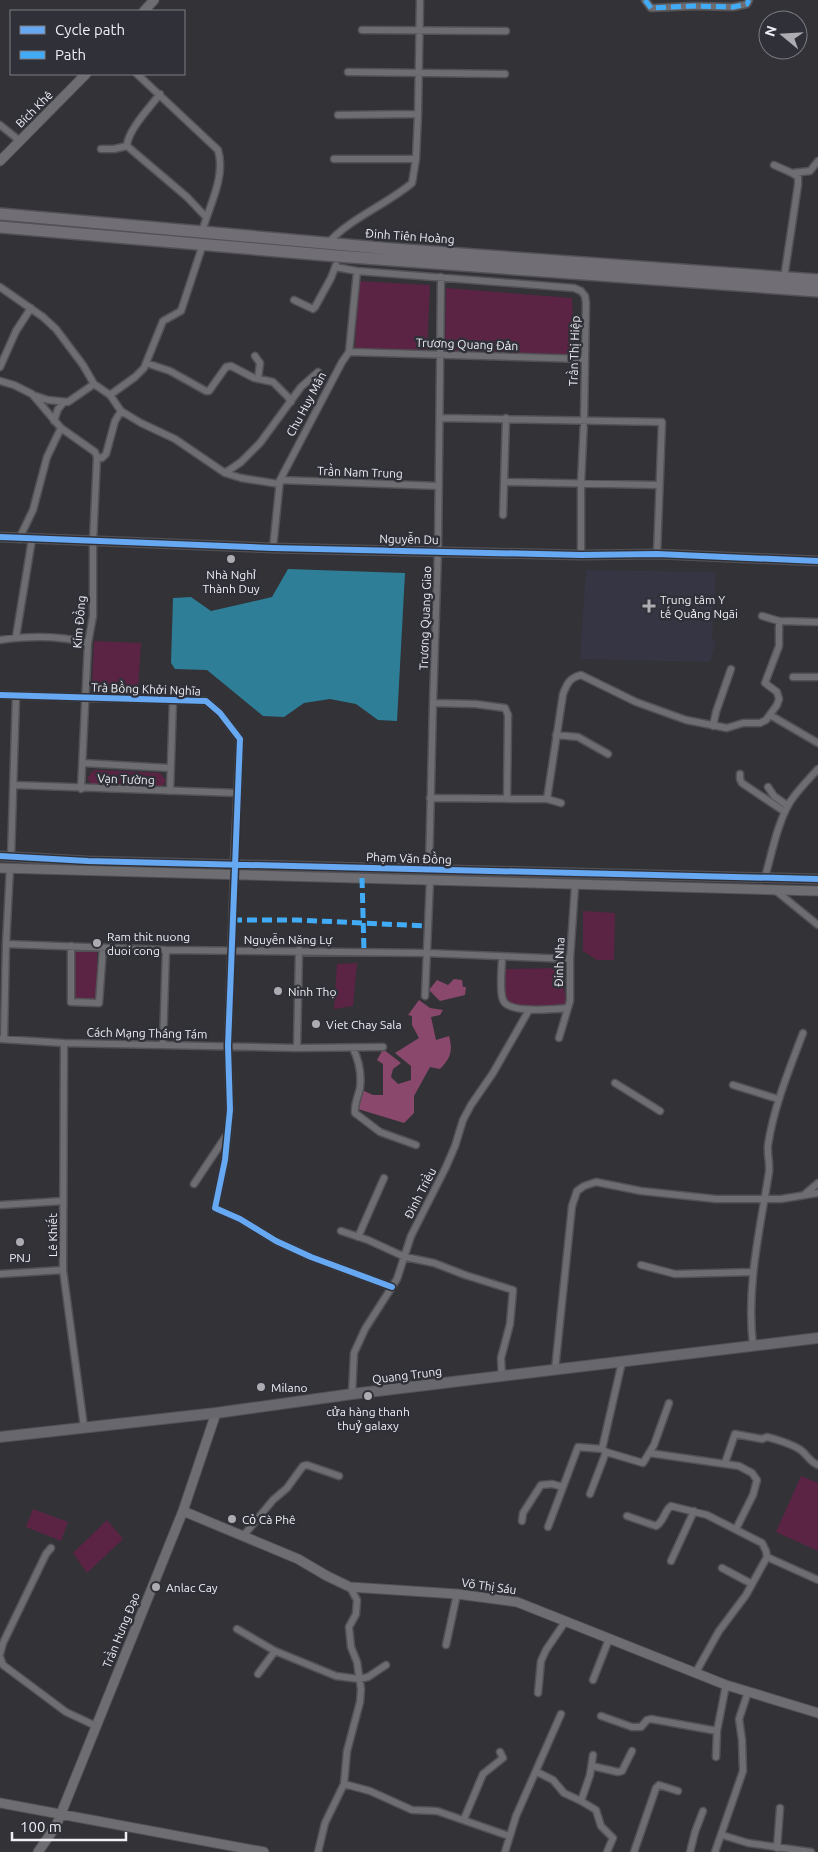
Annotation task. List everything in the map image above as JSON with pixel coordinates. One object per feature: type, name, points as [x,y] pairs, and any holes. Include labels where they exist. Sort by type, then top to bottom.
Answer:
[{"type":"highway","name":"Đinh Tiên Hoàng","points":[[0,214],[202,238],[336,262],[818,291]]},
{"type":"highway","name":"Đinh Tiên Hoàng","points":[[0,227],[327,244],[818,280]]},
{"type":"main road","name":"Quang Trung","points":[[0,1437],[216,1413],[352,1394],[818,1338]]},
{"type":"street","points":[[145,10],[154,0]]},
{"type":"street","points":[[327,244],[338,233],[403,191],[412,183],[416,159],[418,114],[420,0]]},
{"type":"street","points":[[644,0],[651,8],[694,3],[733,7],[747,4],[749,0]]},
{"type":"street","points":[[362,30],[506,31]]},
{"type":"street","points":[[348,72],[505,74]]},
{"type":"street","name":"Bích Khê","points":[[0,161],[85,75]]},
{"type":"street","points":[[110,395],[135,377],[146,363],[163,321],[181,311],[202,238],[206,216],[221,173],[221,160],[218,150],[138,75]]},
{"type":"street","points":[[127,146],[127,141],[136,126],[160,94]]},
{"type":"street","points":[[338,115],[418,114]]},
{"type":"street","points":[[0,125],[20,141]]},
{"type":"street","points":[[100,149],[114,149],[127,146]]},
{"type":"street","points":[[127,146],[187,197],[206,216]]},
{"type":"street","points":[[334,159],[416,159]]},
{"type":"street","points":[[792,172],[810,171],[818,161]]},
{"type":"street","points":[[774,165],[792,172],[798,178],[784,278]]},
{"type":"street","points":[[294,300],[313,309],[336,262],[356,270],[441,277]]},
{"type":"street","name":"Chu Huy Mân","points":[[273,548],[279,482],[342,362],[350,352],[356,270]]},
{"type":"street","name":"Trương Quang Giao","points":[[430,870],[430,798],[438,551],[441,277]]},
{"type":"street","name":"Trần Thị Hiệp","points":[[441,277],[574,288],[581,291],[585,296],[581,555]]},
{"type":"street","points":[[0,288],[31,308],[56,328],[84,365],[94,384],[110,395],[121,411],[115,421],[106,454],[102,458],[97,457],[95,452],[61,428],[32,394]]},
{"type":"street","points":[[0,367],[16,331],[31,308]]},
{"type":"street","name":"Trương Quang Đản","points":[[350,352],[584,359]]},
{"type":"street","points":[[256,356],[261,366],[258,379]]},
{"type":"street","points":[[146,363],[170,371],[206,391],[229,366],[258,379],[272,382],[277,385],[291,402]]},
{"type":"street","points":[[225,473],[241,462],[260,443],[301,387],[318,372]]},
{"type":"street","points":[[0,381],[48,400],[64,402],[68,402],[94,384]]},
{"type":"street","points":[[54,421],[58,409],[64,402]]},
{"type":"street","name":"Trần Nam Trung","points":[[121,411],[175,439],[225,473],[241,478],[279,482],[439,486]]},
{"type":"street","points":[[440,418],[662,422],[657,554]]},
{"type":"street","points":[[503,514],[506,418]]},
{"type":"street","points":[[19,539],[33,510],[47,457],[61,428]]},
{"type":"street","name":"Kim Đồng","points":[[81,789],[88,643],[93,616],[93,542],[97,457]]},
{"type":"street","points":[[504,482],[659,485]]},
{"type":"street","name":"Nguyễn Du","points":[[0,538],[273,548],[581,555],[657,554],[818,561]]},
{"type":"street","points":[[16,638],[32,539]]},
{"type":"street","points":[[762,616],[779,620],[818,622]]},
{"type":"street","points":[[547,799],[563,694],[572,678],[581,675],[636,702],[686,720],[727,728],[742,723],[760,723],[770,715],[777,705],[779,695],[765,683],[779,646],[779,620]]},
{"type":"street","points":[[0,640],[16,638],[74,640],[88,643]]},
{"type":"street","points":[[713,726],[731,669]]},
{"type":"street","points":[[793,677],[818,678]]},
{"type":"street","name":"Trà Bồng Khởi Nghĩa","points":[[0,695],[206,701],[220,714],[240,739],[234,864]]},
{"type":"street","points":[[2,1039],[14,785],[16,696]]},
{"type":"street","points":[[170,791],[173,700]]},
{"type":"street","points":[[433,703],[475,704],[506,708],[508,714],[507,799]]},
{"type":"street","points":[[770,715],[818,743]]},
{"type":"street","points":[[556,735],[578,737],[608,754]]},
{"type":"street","points":[[83,763],[170,768]]},
{"type":"street","points":[[765,878],[775,840],[787,809],[800,788],[818,769]]},
{"type":"street","points":[[740,774],[742,783],[787,809]]},
{"type":"street","name":"Vạn Tường","points":[[14,785],[81,789],[238,793]]},
{"type":"street","points":[[768,787],[787,809]]},
{"type":"street","points":[[430,798],[547,799],[560,803]]},
{"type":"street","name":"Phạm Văn Đồng","points":[[0,856],[88,861],[818,879]]},
{"type":"street","points":[[88,861],[88,872]]},
{"type":"street","points":[[234,864],[228,1046],[230,1070],[228,1133],[225,1160],[214,1206],[216,1210],[240,1219],[276,1241],[311,1257],[392,1287]]},
{"type":"street","name":"Phạm Văn Đồng","points":[[0,868],[575,886],[818,891]]},
{"type":"street","points":[[425,996],[430,870]]},
{"type":"street","points":[[573,872],[575,886]]},
{"type":"street","points":[[717,877],[717,888]]},
{"type":"street","name":"Đinh Nha","points":[[559,1038],[570,1001],[570,959],[575,886]]},
{"type":"street","points":[[774,890],[818,926]]},
{"type":"street","name":"Nguyễn Năng Lự","points":[[6,944],[166,950],[426,952],[570,959]]},
{"type":"street","points":[[71,946],[71,1002],[99,1003],[103,948]]},
{"type":"street","points":[[163,1044],[166,950]]},
{"type":"street","points":[[297,1048],[299,950]]},
{"type":"street","points":[[502,957],[503,1001],[508,1006],[529,1010],[567,1008]]},
{"type":"street","name":"Đinh Triều","points":[[352,1394],[354,1353],[365,1329],[398,1279],[411,1236],[456,1146],[463,1120],[529,1010]]},
{"type":"street","points":[[752,1345],[750,1308],[763,1198],[769,1169],[768,1147],[778,1099],[803,1033]]},
{"type":"street","name":"Cách Mạng Tháng Tám","points":[[2,1039],[64,1043],[297,1048],[383,1047]]},
{"type":"street","name":"Lê Khiết","points":[[64,1043],[63,1270],[84,1427]]},
{"type":"street","points":[[353,1048],[360,1068],[360,1088],[354,1109],[355,1113],[380,1132],[416,1145]]},
{"type":"street","points":[[615,1083],[660,1111]]},
{"type":"street","points":[[733,1085],[778,1099]]},
{"type":"street","points":[[194,1184],[228,1133]]},
{"type":"street","points":[[358,1237],[384,1178]]},
{"type":"street","points":[[555,1370],[572,1206],[577,1191],[581,1188],[596,1182],[642,1191],[716,1199],[781,1199],[816,1193]]},
{"type":"street","points":[[804,1195],[818,1183]]},
{"type":"street","points":[[0,1205],[63,1201]]},
{"type":"street","points":[[341,1231],[405,1257],[434,1263],[513,1290],[510,1324],[501,1358],[502,1376]]},
{"type":"street","points":[[641,1265],[675,1274],[753,1272]]},
{"type":"street","points":[[0,1274],[63,1270]]},
{"type":"street","points":[[590,1494],[604,1451],[622,1362]]},
{"type":"street","points":[[548,1527],[578,1448],[604,1451],[643,1464],[669,1403]]},
{"type":"street","name":"Trần Hưng Đạo","points":[[38,1852],[56,1826],[183,1511],[216,1413]]},
{"type":"street","points":[[725,1464],[735,1434],[762,1439],[767,1437],[782,1442],[803,1452],[808,1459],[818,1465]]},
{"type":"street","points":[[649,1452],[739,1466],[752,1473],[758,1480],[736,1529]]},
{"type":"street","points":[[244,1535],[273,1500],[287,1488],[303,1466],[307,1464],[339,1476]]},
{"type":"street","points":[[522,1521],[523,1513],[541,1486],[552,1484],[563,1487]]},
{"type":"street","points":[[627,1516],[656,1526],[668,1508],[672,1506],[694,1511],[707,1515],[762,1543],[766,1551],[766,1557],[752,1584],[719,1631],[696,1672]]},
{"type":"street","name":"Võ Thị Sáu","points":[[183,1511],[244,1535],[350,1587],[457,1594],[517,1602],[726,1685],[818,1714]]},
{"type":"street","points":[[671,1561],[694,1511]]},
{"type":"street","points":[[51,1548],[46,1554],[3,1643],[0,1655],[3,1665],[66,1712],[96,1726]]},
{"type":"street","points":[[766,1557],[818,1580]]},
{"type":"street","points":[[722,1568],[752,1584]]},
{"type":"street","points":[[318,1852],[325,1823],[344,1784],[346,1751],[360,1702],[361,1689],[357,1662],[351,1648],[349,1627],[356,1614],[357,1600],[350,1587]]},
{"type":"street","points":[[446,1645],[457,1594]]},
{"type":"street","points":[[538,1693],[541,1661],[546,1650],[565,1622]]},
{"type":"street","points":[[237,1629],[275,1651],[328,1674],[359,1679],[368,1677],[386,1665]]},
{"type":"street","points":[[593,1680],[609,1639]]},
{"type":"street","points":[[258,1674],[275,1651]]},
{"type":"street","points":[[716,1757],[717,1731],[726,1685]]},
{"type":"street","points":[[715,1852],[743,1771],[739,1719],[748,1692]]},
{"type":"street","points":[[505,1852],[509,1836],[561,1714]]},
{"type":"street","points":[[601,1716],[632,1727],[641,1728],[647,1720],[651,1719],[717,1731]]},
{"type":"street","points":[[592,1766],[618,1772],[622,1771],[632,1751]]},
{"type":"street","points":[[464,1819],[483,1774],[503,1758],[500,1752]]},
{"type":"street","points":[[581,1801],[592,1766],[593,1755]]},
{"type":"street","points":[[536,1772],[553,1780],[564,1793],[596,1810],[601,1826],[613,1838],[607,1852]]},
{"type":"street","points":[[344,1784],[365,1789],[412,1810],[437,1811],[509,1836]]},
{"type":"street","points":[[636,1852],[658,1786],[678,1791]]},
{"type":"street","points":[[0,1803],[264,1852]]},
{"type":"street","points":[[777,1848],[780,1808]]},
{"type":"street","points":[[690,1852],[703,1810]]},
{"type":"street","points":[[722,1835],[748,1843],[811,1852]]},
{"type":"shaded area","points":[[358,281],[430,285],[427,352],[355,349]]},
{"type":"shaded area","points":[[446,288],[572,298],[574,358],[445,354]]},
{"type":"shaded area","name":"Trung tâm Y tế Quảng Ngãi","points":[[586,570],[716,572],[712,640],[716,641],[710,662],[580,659]]},
{"type":"shaded area","points":[[94,641],[141,643],[138,689],[92,687]]},
{"type":"shaded area","points":[[94,770],[160,773],[166,781],[161,788],[92,785],[87,778]]},
{"type":"shaded area","points":[[583,911],[615,913],[614,960],[597,960],[583,951]]},
{"type":"shaded area","points":[[69,951],[97,951],[98,1002],[68,1001]]},
{"type":"shaded area","points":[[357,963],[353,1006],[334,1009],[337,964]]},
{"type":"shaded area","points":[[561,968],[567,1009],[505,1007],[505,969]]},
{"type":"shaded area","points":[[454,979],[462,980],[463,987],[466,987],[465,995],[440,1001],[429,990],[437,980],[448,985]]},
{"type":"shaded area","points":[[419,1000],[430,1008],[443,1010],[440,1015],[431,1017],[436,1040],[449,1036],[451,1050],[447,1061],[440,1069],[430,1067],[414,1096],[414,1113],[404,1123],[358,1109],[362,1090],[373,1095],[383,1095],[383,1064],[377,1060],[383,1049],[401,1063],[393,1069],[391,1077],[398,1084],[411,1080],[411,1066],[395,1053],[419,1038],[412,1025],[412,1016],[408,1015]]},
{"type":"shaded area","points":[[801,1476],[818,1483],[818,1551],[776,1532]]},
{"type":"shaded area","points":[[33,1509],[68,1522],[61,1541],[26,1527]]},
{"type":"shaded area","points":[[107,1520],[123,1539],[87,1573],[73,1553]]},
{"type":"water","points":[[288,569],[405,573],[397,721],[378,720],[356,704],[330,699],[304,703],[284,717],[263,716],[207,670],[175,669],[171,663],[173,598],[191,597],[211,611],[272,597]]},
{"type":"marked path","points":[[645,0],[651,8],[733,7],[747,4],[749,0]]},
{"type":"marked path","points":[[362,878],[364,951]]},
{"type":"marked path","points":[[232,920],[297,920],[427,926]]},
{"type":"cycle path","points":[[0,537],[273,548],[581,555],[657,554],[818,561]]},
{"type":"cycle path","points":[[0,695],[206,701],[220,713],[240,739],[228,1046],[230,1110],[225,1160],[215,1208],[240,1219],[276,1241],[311,1257],[392,1287]]},
{"type":"cycle path","points":[[0,856],[88,861],[818,879]]},
{"type":"place","name":"Nhà Nghỉ Thành Duy","points":[[231,559]]},
{"type":"place","name":"Trung tâm Y tế Quảng Ngãi","points":[[649,606]]},
{"type":"place","name":"Ram thit nuong duoi cong","points":[[97,943]]},
{"type":"place","name":"Ninh Thọ","points":[[278,991]]},
{"type":"place","name":"Viet Chay Sala","points":[[316,1024]]},
{"type":"place","name":"PNJ","points":[[20,1242]]},
{"type":"place","name":"Milano","points":[[261,1387]]},
{"type":"place","name":"cửa hàng thanh thuỷ galaxy","points":[[368,1396]]},
{"type":"place","name":"Cỏ Cà Phê","points":[[232,1519]]},
{"type":"place","name":"Anlac Cay","points":[[156,1587]]}]
